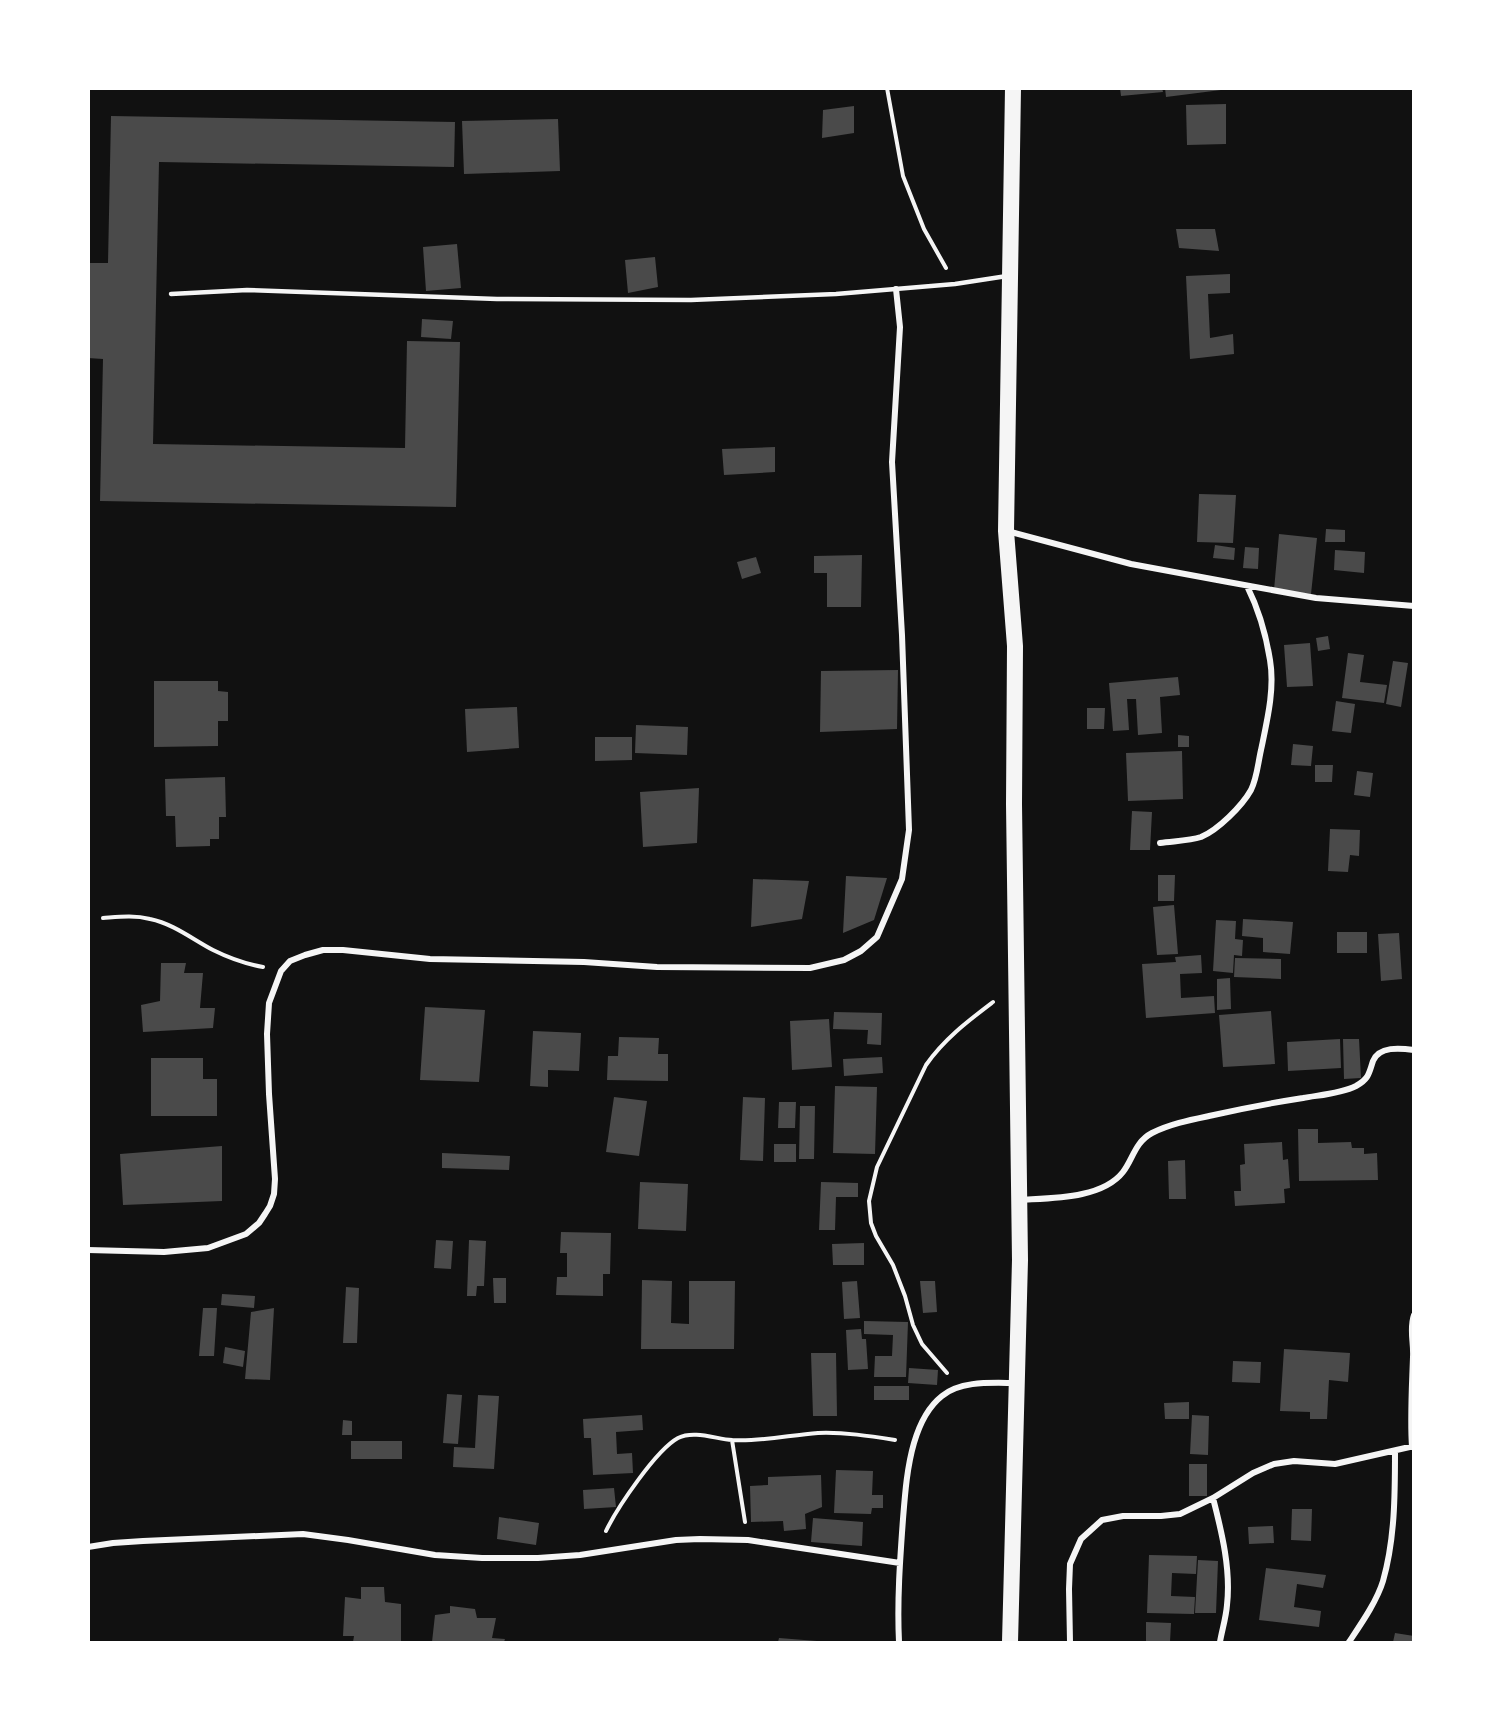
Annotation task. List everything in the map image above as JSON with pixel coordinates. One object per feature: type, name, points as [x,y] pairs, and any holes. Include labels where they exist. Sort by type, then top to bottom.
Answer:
[{"type":"highway","points":[[1010,1642],[1020,1260],[1015,646],[1006,531],[1013,88]]},
{"type":"street","points":[[88,1250],[164,1252],[208,1248],[246,1234],[265,1214],[274,1194],[275,1179],[267,1034],[269,1003],[281,971],[290,962],[305,955],[323,950],[343,950],[430,959],[584,962],[657,967],[810,968],[844,960],[861,951],[877,937],[902,879],[909,830],[903,646],[892,462],[900,327],[896,289]]},
{"type":"street","points":[[1006,531],[1131,564],[1247,586],[1316,598],[1413,606]]},
{"type":"street","points":[[1160,843],[1200,837],[1213,830],[1239,805],[1255,780],[1272,683],[1264,634],[1255,602],[1247,586]]},
{"type":"street","points":[[1020,1200],[1071,1196],[1099,1189],[1121,1175],[1136,1148],[1150,1134],[1192,1120],[1332,1093],[1355,1086],[1367,1078],[1372,1069],[1373,1060],[1379,1052],[1390,1049],[1413,1050]]},
{"type":"street","points":[[1070,1642],[1070,1564],[1081,1539],[1090,1528],[1102,1520],[1110,1517],[1180,1514],[1213,1498],[1269,1465],[1294,1461],[1335,1464],[1413,1447],[1411,1324],[1413,1315]]},
{"type":"street","points":[[898,1642],[900,1563],[906,1483],[914,1443],[923,1421],[942,1396],[960,1387],[976,1384],[1017,1383]]},
{"type":"street","points":[[1349,1642],[1382,1583],[1393,1527],[1395,1451]]},
{"type":"street","points":[[1213,1498],[1220,1525],[1227,1574],[1227,1603],[1220,1642]]},
{"type":"street","points":[[88,1547],[185,1538],[303,1534],[447,1556],[538,1558],[580,1555],[676,1540],[700,1539],[748,1540],[900,1563]]},
{"type":"lane","points":[[171,294],[247,290],[497,299],[691,300],[837,294],[956,284],[1009,275]]},
{"type":"path","points":[[887,88],[903,176],[924,229],[956,284]]},
{"type":"path","points":[[102,918],[125,916],[150,919],[178,930],[231,958],[281,971]]},
{"type":"path","points":[[960,1387],[922,1344],[913,1325],[901,1286],[871,1223],[869,1201],[880,1160],[926,1065],[955,1032],[1017,984]]},
{"type":"path","points":[[603,1550],[605,1534],[621,1504],[667,1446],[680,1437],[705,1436],[732,1440],[843,1433],[914,1443]]},
{"type":"path","points":[[732,1440],[748,1540]]},
{"type":"building","points":[[1120,88],[1162,88],[1163,92],[1121,96]]},
{"type":"building","points":[[1165,88],[1221,88],[1221,90],[1166,97]]},
{"type":"building","points":[[1226,104],[1226,144],[1187,145],[1186,105]]},
{"type":"building","points":[[854,106],[854,133],[822,138],[823,110]]},
{"type":"building","points":[[111,116],[455,122],[454,167],[159,162],[153,444],[405,448],[407,341],[460,342],[456,507],[100,501],[103,359],[88,358],[88,263],[108,263]]},
{"type":"building","points":[[558,119],[560,171],[464,174],[462,121]]},
{"type":"building","points":[[1176,229],[1215,229],[1219,251],[1179,248]]},
{"type":"building","points":[[457,244],[461,288],[426,291],[423,247]]},
{"type":"building","points":[[655,257],[658,287],[628,293],[625,260]]},
{"type":"building","points":[[1230,274],[1230,293],[1208,294],[1210,338],[1233,334],[1234,354],[1190,359],[1186,276]]},
{"type":"building","points":[[422,319],[453,321],[451,339],[421,337]]},
{"type":"building","points":[[775,447],[775,472],[724,475],[722,449]]},
{"type":"building","points":[[1199,494],[1236,495],[1233,543],[1197,542]]},
{"type":"building","points":[[1326,529],[1345,530],[1345,542],[1325,542]]},
{"type":"building","points":[[1279,534],[1317,538],[1311,594],[1274,590]]},
{"type":"building","points":[[1215,545],[1235,548],[1234,560],[1213,558]]},
{"type":"building","points":[[1245,547],[1259,548],[1258,569],[1243,568]]},
{"type":"building","points":[[1335,550],[1365,552],[1364,573],[1334,570]]},
{"type":"building","points":[[862,555],[861,607],[827,607],[827,573],[814,573],[814,556]]},
{"type":"building","points":[[756,557],[761,573],[742,579],[737,562]]},
{"type":"building","points":[[1328,636],[1330,649],[1318,651],[1316,638]]},
{"type":"building","points":[[1310,643],[1313,686],[1287,687],[1284,645]]},
{"type":"building","points":[[1348,653],[1364,655],[1360,682],[1387,685],[1384,703],[1342,698]]},
{"type":"building","points":[[1393,661],[1408,663],[1401,707],[1386,704]]},
{"type":"building","points":[[898,670],[897,729],[820,732],[821,671]]},
{"type":"building","points":[[1178,677],[1180,695],[1160,697],[1162,733],[1138,735],[1136,699],[1127,699],[1129,730],[1113,731],[1109,683]]},
{"type":"building","points":[[154,681],[218,681],[218,691],[228,692],[228,721],[218,721],[218,746],[154,747]]},
{"type":"building","points":[[1336,701],[1355,704],[1351,733],[1332,731]]},
{"type":"building","points":[[517,707],[519,748],[467,752],[465,709]]},
{"type":"building","points":[[1087,708],[1105,708],[1104,729],[1087,729]]},
{"type":"building","points":[[636,725],[688,727],[687,755],[635,753]]},
{"type":"building","points":[[1178,735],[1189,736],[1189,747],[1178,747]]},
{"type":"building","points":[[595,737],[632,737],[632,760],[595,761]]},
{"type":"building","points":[[1293,744],[1313,746],[1311,766],[1291,765]]},
{"type":"building","points":[[1182,751],[1183,799],[1128,801],[1126,753]]},
{"type":"building","points":[[1315,765],[1333,765],[1332,782],[1315,782]]},
{"type":"building","points":[[1357,771],[1373,773],[1370,797],[1354,795]]},
{"type":"building","points":[[225,777],[226,817],[219,817],[219,839],[210,839],[210,846],[176,847],[175,816],[166,816],[165,779]]},
{"type":"building","points":[[699,788],[697,843],[643,847],[640,792]]},
{"type":"building","points":[[1132,811],[1152,812],[1150,850],[1130,850]]},
{"type":"building","points":[[1330,829],[1360,830],[1359,856],[1350,855],[1348,872],[1328,871]]},
{"type":"building","points":[[1158,875],[1175,875],[1174,901],[1158,901]]},
{"type":"building","points":[[846,876],[887,878],[874,920],[843,933]]},
{"type":"building","points":[[753,879],[809,881],[802,919],[751,927]]},
{"type":"building","points":[[1174,905],[1178,954],[1157,955],[1153,907]]},
{"type":"building","points":[[1243,919],[1293,922],[1290,954],[1263,952],[1263,938],[1242,936]]},
{"type":"building","points":[[1216,920],[1236,921],[1235,939],[1243,940],[1242,956],[1234,955],[1233,973],[1213,971]]},
{"type":"building","points":[[1337,932],[1367,932],[1367,953],[1337,953]]},
{"type":"building","points":[[1399,933],[1402,979],[1381,981],[1378,934]]},
{"type":"building","points":[[1201,955],[1202,973],[1180,974],[1181,998],[1214,996],[1215,1013],[1146,1018],[1142,964],[1176,962],[1175,957]]},
{"type":"building","points":[[1235,958],[1281,959],[1281,979],[1234,977]]},
{"type":"building","points":[[161,963],[186,963],[184,973],[203,973],[200,1008],[215,1008],[213,1028],[143,1032],[141,1005],[160,1001]]},
{"type":"building","points":[[1230,978],[1231,1009],[1217,1010],[1217,979]]},
{"type":"building","points":[[425,1007],[485,1010],[479,1082],[420,1080]]},
{"type":"building","points":[[1271,1011],[1275,1064],[1223,1067],[1219,1015]]},
{"type":"building","points":[[834,1012],[882,1013],[881,1045],[867,1044],[868,1030],[833,1029]]},
{"type":"building","points":[[829,1019],[832,1067],[792,1070],[790,1021]]},
{"type":"building","points":[[533,1031],[581,1033],[579,1071],[548,1070],[548,1087],[530,1086]]},
{"type":"building","points":[[619,1037],[659,1038],[658,1054],[668,1054],[668,1081],[607,1080],[608,1056],[618,1056]]},
{"type":"building","points":[[1340,1039],[1341,1068],[1288,1071],[1287,1042]]},
{"type":"building","points":[[1343,1039],[1359,1039],[1361,1078],[1344,1079]]},
{"type":"building","points":[[882,1057],[883,1073],[844,1076],[843,1059]]},
{"type":"building","points":[[151,1058],[203,1058],[203,1079],[217,1079],[217,1116],[151,1116]]},
{"type":"building","points":[[835,1086],[877,1087],[875,1154],[833,1153]]},
{"type":"building","points":[[614,1097],[647,1101],[639,1156],[606,1152]]},
{"type":"building","points":[[743,1097],[765,1098],[763,1161],[740,1160]]},
{"type":"building","points":[[779,1102],[796,1102],[795,1128],[778,1128]]},
{"type":"building","points":[[800,1106],[815,1106],[814,1159],[799,1159]]},
{"type":"building","points":[[1298,1129],[1318,1129],[1318,1143],[1351,1142],[1352,1148],[1364,1148],[1364,1154],[1377,1153],[1378,1180],[1299,1181]]},
{"type":"building","points":[[1282,1142],[1283,1160],[1288,1159],[1290,1188],[1284,1189],[1285,1203],[1235,1206],[1234,1191],[1241,1191],[1240,1165],[1245,1164],[1244,1144]]},
{"type":"building","points":[[774,1144],[796,1144],[796,1162],[774,1162]]},
{"type":"building","points":[[222,1146],[222,1201],[123,1205],[120,1154]]},
{"type":"building","points":[[442,1153],[510,1156],[509,1170],[442,1168]]},
{"type":"building","points":[[1185,1160],[1186,1199],[1169,1199],[1168,1161]]},
{"type":"building","points":[[640,1182],[688,1184],[686,1231],[638,1229]]},
{"type":"building","points":[[821,1182],[858,1183],[858,1197],[836,1197],[835,1230],[819,1230]]},
{"type":"building","points":[[561,1232],[611,1233],[610,1274],[603,1274],[603,1296],[556,1295],[557,1277],[567,1277],[567,1253],[560,1253]]},
{"type":"building","points":[[436,1240],[453,1241],[451,1269],[434,1268]]},
{"type":"building","points":[[469,1240],[486,1241],[484,1286],[477,1286],[476,1296],[467,1296]]},
{"type":"building","points":[[864,1243],[864,1265],[833,1265],[832,1244]]},
{"type":"building","points":[[493,1278],[506,1278],[506,1303],[494,1303]]},
{"type":"building","points":[[642,1280],[672,1281],[671,1323],[689,1324],[689,1281],[735,1281],[734,1349],[641,1349]]},
{"type":"building","points":[[857,1281],[860,1318],[844,1319],[842,1282]]},
{"type":"building","points":[[920,1281],[935,1281],[937,1312],[923,1313]]},
{"type":"building","points":[[346,1287],[359,1288],[357,1343],[343,1343]]},
{"type":"building","points":[[222,1294],[255,1296],[254,1308],[221,1305]]},
{"type":"building","points":[[203,1308],[217,1308],[214,1356],[199,1356]]},
{"type":"building","points":[[274,1308],[270,1380],[245,1379],[251,1312]]},
{"type":"building","points":[[864,1321],[908,1322],[906,1377],[874,1377],[875,1356],[892,1356],[893,1335],[864,1334]]},
{"type":"building","points":[[861,1329],[862,1339],[866,1339],[868,1369],[848,1370],[846,1330]]},
{"type":"building","points":[[225,1347],[245,1351],[243,1367],[223,1363]]},
{"type":"building","points":[[1284,1349],[1350,1353],[1348,1382],[1329,1380],[1327,1419],[1310,1419],[1310,1412],[1280,1411]]},
{"type":"building","points":[[811,1353],[836,1353],[837,1416],[813,1416]]},
{"type":"building","points":[[1233,1361],[1261,1362],[1260,1383],[1232,1382]]},
{"type":"building","points":[[909,1368],[938,1370],[937,1385],[908,1383]]},
{"type":"building","points":[[874,1386],[909,1386],[909,1400],[874,1400]]},
{"type":"building","points":[[447,1394],[462,1395],[458,1444],[443,1443]]},
{"type":"building","points":[[478,1395],[499,1396],[494,1469],[453,1467],[454,1447],[475,1448]]},
{"type":"building","points":[[1189,1402],[1189,1419],[1165,1419],[1164,1403]]},
{"type":"building","points":[[642,1415],[643,1430],[616,1432],[617,1454],[632,1453],[633,1473],[593,1475],[591,1438],[584,1438],[583,1419]]},
{"type":"building","points":[[1192,1415],[1209,1416],[1208,1455],[1190,1454]]},
{"type":"building","points":[[343,1420],[352,1421],[352,1435],[342,1435]]},
{"type":"building","points":[[351,1441],[402,1441],[402,1459],[351,1459]]},
{"type":"building","points":[[1189,1464],[1207,1464],[1207,1496],[1189,1496]]},
{"type":"building","points":[[836,1470],[873,1471],[872,1495],[883,1495],[883,1508],[872,1508],[871,1514],[834,1513]]},
{"type":"building","points":[[821,1475],[822,1507],[805,1514],[806,1529],[784,1531],[783,1521],[751,1522],[750,1486],[768,1485],[768,1477]]},
{"type":"building","points":[[614,1488],[616,1507],[584,1509],[583,1490]]},
{"type":"building","points":[[1292,1509],[1312,1509],[1311,1541],[1291,1540]]},
{"type":"building","points":[[499,1517],[539,1523],[536,1545],[497,1539]]},
{"type":"building","points":[[813,1518],[863,1522],[862,1546],[811,1542]]},
{"type":"building","points":[[1273,1526],[1274,1543],[1249,1544],[1248,1527]]},
{"type":"building","points":[[1149,1555],[1197,1556],[1196,1574],[1172,1573],[1171,1596],[1195,1597],[1194,1614],[1147,1613]]},
{"type":"building","points":[[1198,1560],[1218,1561],[1216,1613],[1195,1613]]},
{"type":"building","points":[[1266,1568],[1326,1575],[1323,1588],[1297,1584],[1294,1607],[1321,1611],[1319,1627],[1259,1620]]},
{"type":"building","points":[[361,1587],[384,1587],[385,1602],[401,1604],[401,1642],[353,1642],[354,1636],[343,1636],[345,1597],[361,1599]]},
{"type":"building","points":[[450,1606],[475,1609],[477,1618],[496,1618],[492,1638],[505,1639],[504,1642],[432,1642],[435,1615],[450,1613]]},
{"type":"building","points":[[1146,1622],[1171,1623],[1170,1642],[1146,1642]]},
{"type":"building","points":[[1395,1633],[1414,1636],[1414,1642],[1393,1642]]},
{"type":"building","points":[[779,1638],[817,1641],[817,1642],[778,1642]]}]
